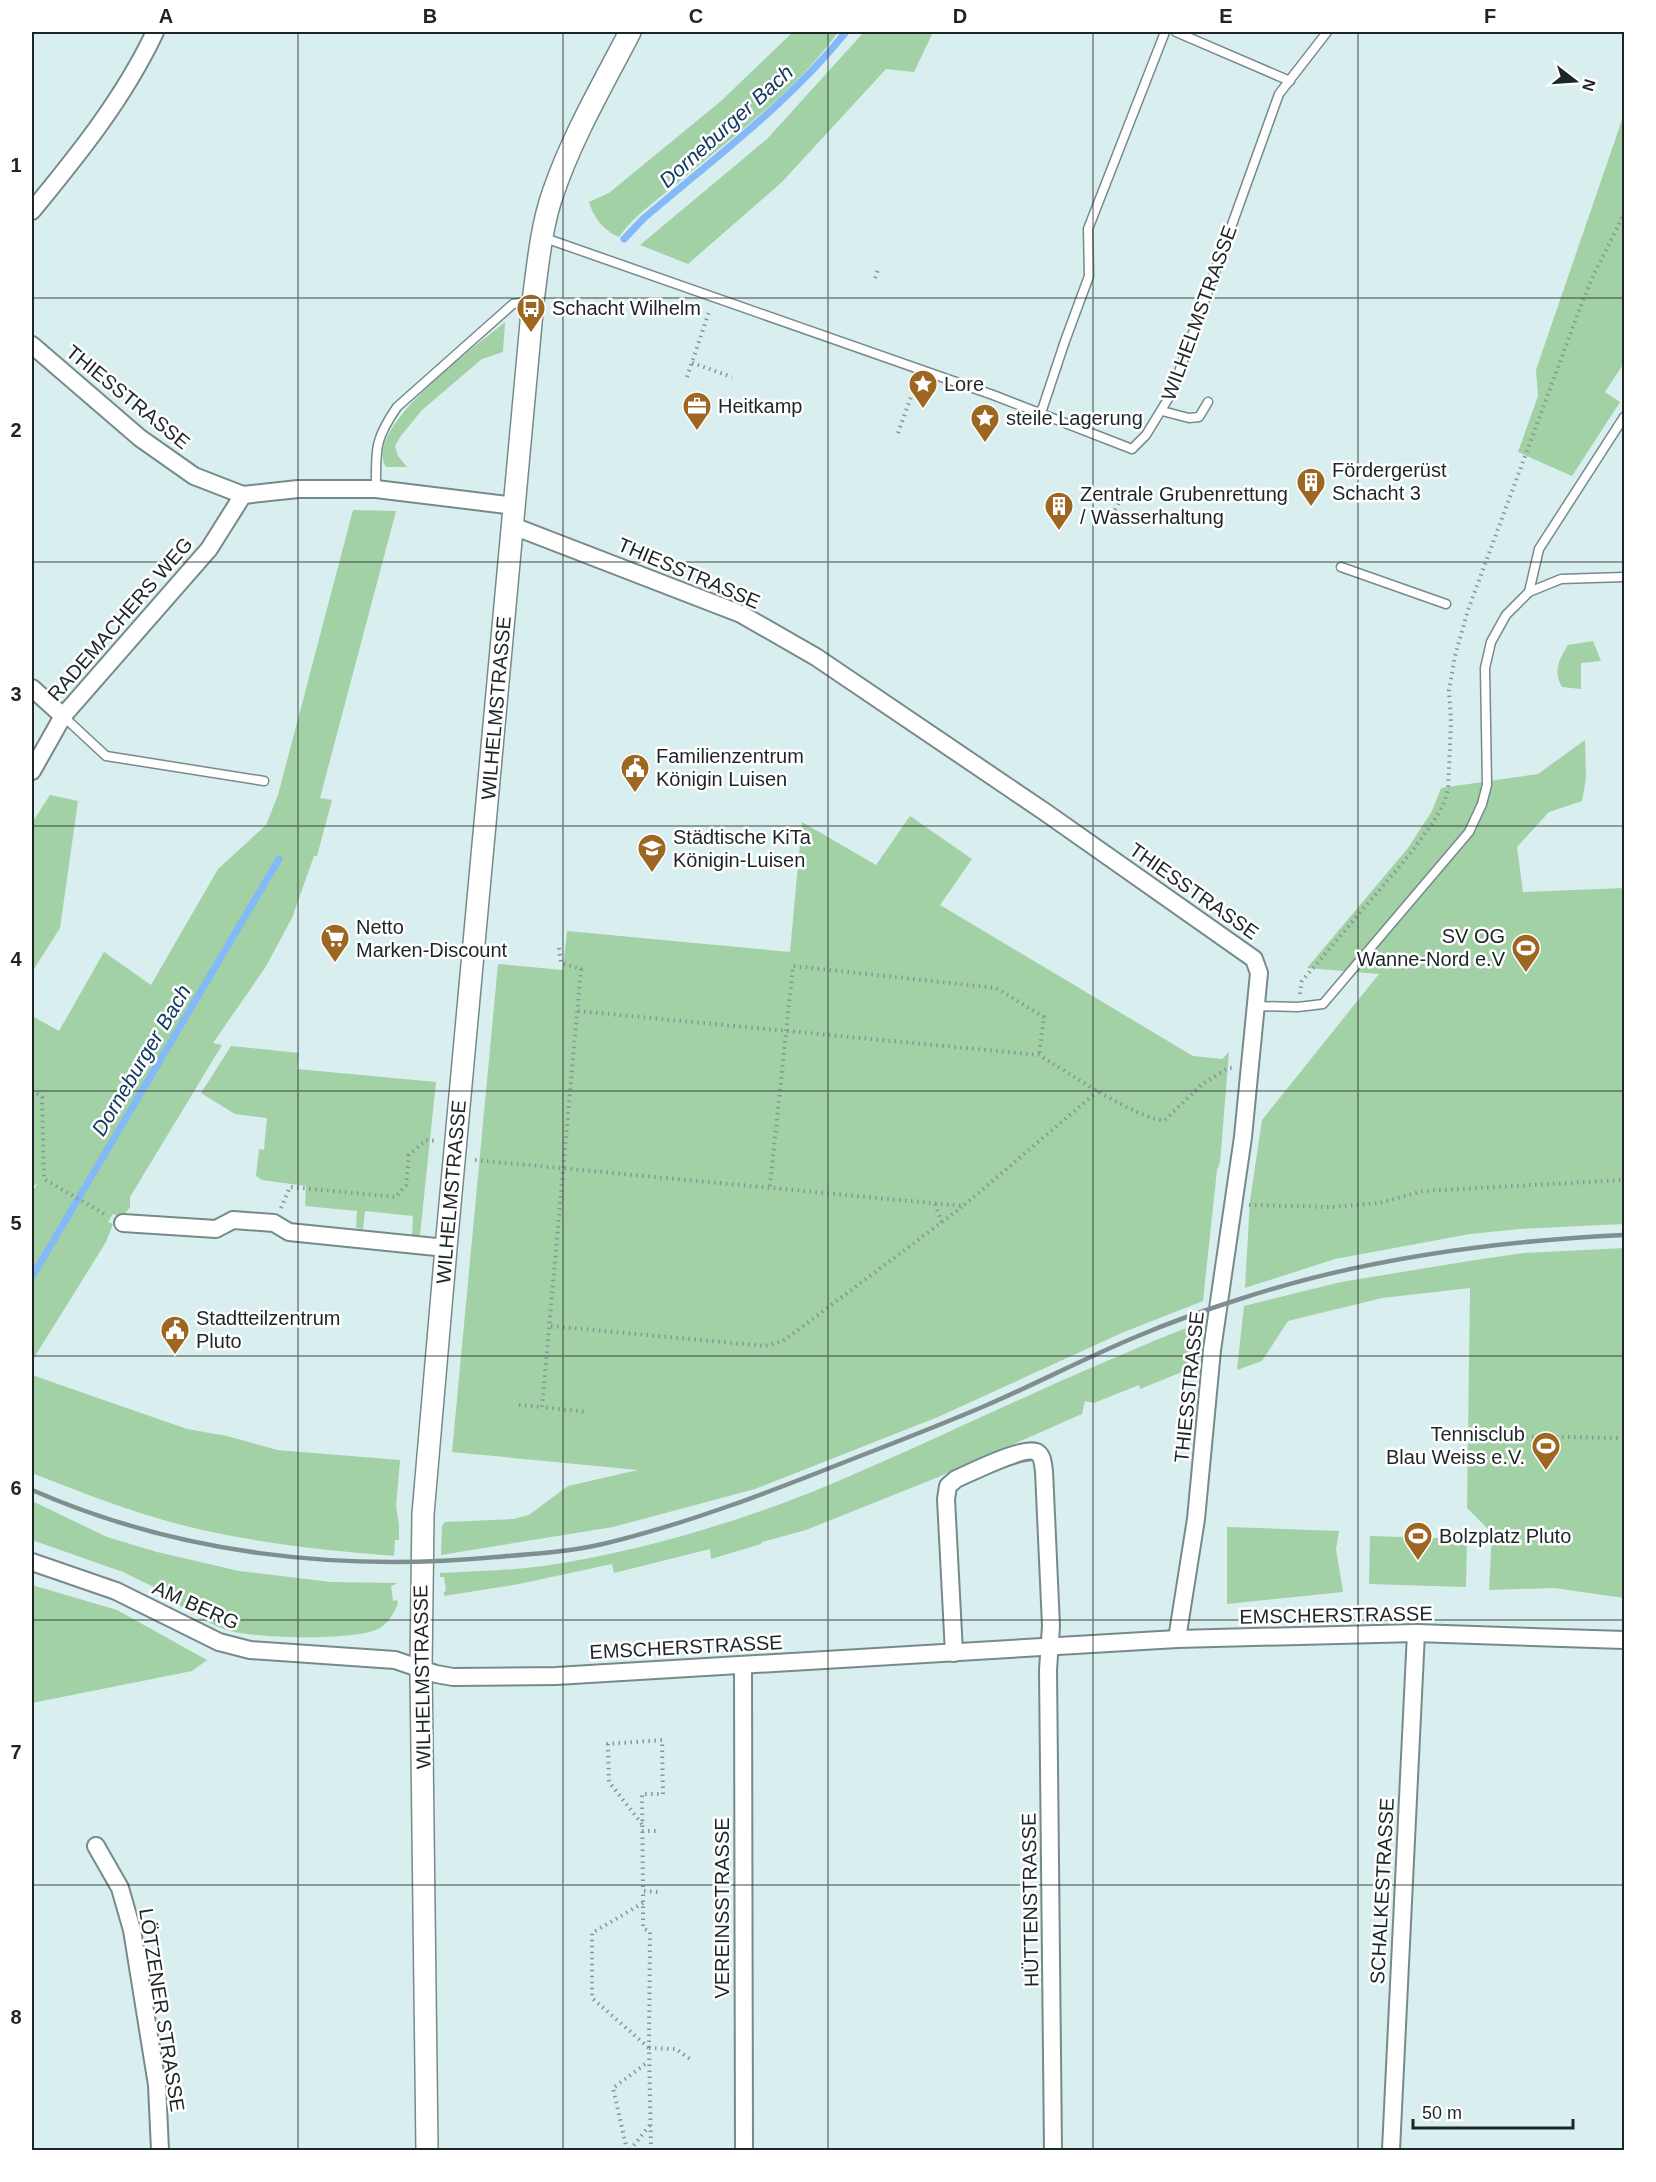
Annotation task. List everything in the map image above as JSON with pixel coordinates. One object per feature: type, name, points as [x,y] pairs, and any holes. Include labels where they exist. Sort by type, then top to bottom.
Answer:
[{"type":"street","points":[[32,211],[85,147],[120,94],[155,32]]},
{"type":"street","name":"WILHELMSTRASSE","points":[[427,2151],[421,1669],[421,1574],[425,1479],[533,301],[542,237],[553,192],[584,122],[630,32]]},
{"type":"street","name":"THIESSTRASSE","points":[[32,345],[140,438],[194,476],[243,495],[298,489],[376,489],[514,516],[741,614],[816,657],[1045,812],[1254,959],[1259,973],[1234,1205],[1212,1350],[1196,1519],[1177,1639]]},
{"type":"street","name":"RADEMACHERS WEG","points":[[32,771],[63,716],[209,549],[243,495]]},
{"type":"street","points":[[32,688],[63,716]]},
{"type":"street","points":[[117,1220],[216,1229],[233,1220],[274,1223],[288,1232],[446,1248]]},
{"type":"street","points":[[954,1653],[946,1499],[948,1486],[956,1479],[1027,1450],[1038,1453],[1042,1459],[1044,1471],[1051,1626],[1049,1648]]},
{"type":"street","name":"AM BERG","points":[[32,1562],[116,1591],[219,1642],[250,1650],[395,1660],[421,1669]]},
{"type":"street","name":"EMSCHERSTRASSE","points":[[421,1669],[453,1677],[556,1676],[1177,1639],[1416,1633],[1624,1640]]},
{"type":"street","name":"SCHALKESTRASSE","points":[[1391,2151],[1416,1633]]},
{"type":"street","name":"HÜTTENSTRASSE","points":[[1049,1648],[1053,2151]]},
{"type":"street","name":"VEREINSSTRASSE","points":[[743,1665],[744,2151]]},
{"type":"street","name":"LÖTZENER STRASSE","points":[[96,1846],[120,1888],[132,1930],[157,2085],[160,2151]]},
{"type":"lane","points":[[1041,413],[1089,276],[1088,229],[1165,32]]},
{"type":"lane","points":[[1176,32],[1290,81]]},
{"type":"lane","name":"WILHELMSTRASSE","points":[[542,237],[921,369],[1132,449],[1146,435],[1171,394],[1279,94],[1328,32]]},
{"type":"lane","points":[[376,489],[376,446],[384,425],[397,406],[513,304],[533,301]]},
{"type":"lane","points":[[1162,411],[1189,418],[1198,417],[1208,402]]},
{"type":"lane","points":[[1529,592],[1539,549],[1624,417]]},
{"type":"lane","points":[[1341,567],[1446,604]]},
{"type":"lane","points":[[1255,1006],[1298,1007],[1323,1004],[1469,832],[1482,804],[1487,785],[1485,668],[1491,642],[1506,615],[1529,592],[1561,579],[1624,577]]},
{"type":"lane","points":[[63,716],[106,756],[264,780]]},
{"type":"path","points":[[1298,1007],[1302,981],[1410,854],[1443,806],[1448,790],[1451,722],[1449,690],[1455,656],[1468,610],[1580,308],[1624,214]]},
{"type":"path","points":[[875,278],[879,267]]},
{"type":"path","points":[[687,377],[715,297]]},
{"type":"path","points":[[692,363],[732,377]]},
{"type":"path","points":[[898,433],[921,369]]},
{"type":"path","points":[[1115,510],[1125,490]]},
{"type":"path","points":[[542,1407],[581,969],[561,963],[559,948]]},
{"type":"path","points":[[770,1186],[793,966],[996,988],[1044,1017],[1039,1055]]},
{"type":"path","points":[[578,1011],[1039,1055],[1098,1091],[1154,1120],[1165,1120],[1201,1085],[1228,1068],[1249,1068]]},
{"type":"path","points":[[32,1090],[42,1098],[44,1179],[117,1220]]},
{"type":"path","points":[[550,1326],[765,1346],[783,1341],[963,1206],[1098,1091]]},
{"type":"path","points":[[274,1223],[290,1187],[396,1197],[406,1185],[409,1155],[426,1140],[455,1147],[474,1160],[770,1186],[963,1206]]},
{"type":"path","points":[[1234,1205],[1332,1207],[1380,1203],[1423,1191],[1624,1180]]},
{"type":"path","points":[[935,1204],[942,1222]]},
{"type":"path","points":[[519,1405],[586,1412]]},
{"type":"path","points":[[1502,1436],[1624,1438]]},
{"type":"path","points":[[642,1824],[609,1782],[608,1744],[662,1740],[663,1794],[642,1794],[643,1928],[650,1932],[651,2151]]},
{"type":"path","points":[[642,1831],[656,1831]]},
{"type":"path","points":[[643,1891],[658,1892]]},
{"type":"path","points":[[643,1903],[592,1933],[592,1998],[649,2048],[676,2049],[690,2059]]},
{"type":"path","points":[[629,2151],[613,2088],[649,2061]]},
{"type":"path","points":[[629,2151],[651,2125]]},
{"type":"green space","points":[[793,32],[838,32],[784,93],[640,214],[619,237],[604,227],[593,213],[589,202],[609,193],[721,101]]},
{"type":"green space","points":[[864,32],[933,32],[914,72],[886,69],[782,182],[688,264],[640,245],[767,139]]},
{"type":"green space","points":[[1624,114],[1624,363],[1605,392],[1620,402],[1572,476],[1518,452],[1538,396],[1536,370]]},
{"type":"green space","points":[[505,322],[503,352],[482,359],[422,410],[395,446],[398,456],[407,467],[386,467],[383,450],[391,431],[406,410],[449,367]]},
{"type":"green space","points":[[353,510],[396,511],[320,798],[332,800],[317,856],[314,856],[292,918],[265,968],[213,1043],[222,1045],[130,1197],[130,1207],[122,1218],[113,1214],[108,1222],[113,1224],[106,1242],[32,1361],[32,1193],[37,1184],[32,1187],[32,1016],[59,1031],[104,952],[151,985],[218,869],[266,825],[278,795]]},
{"type":"green space","points":[[1593,641],[1601,661],[1581,663],[1581,689],[1562,687],[1558,676],[1558,665],[1568,645]]},
{"type":"green space","points":[[1585,740],[1586,778],[1582,801],[1549,812],[1517,847],[1523,892],[1624,888],[1624,1224],[1470,1234],[1335,1259],[1245,1288],[1250,1200],[1262,1120],[1379,974],[1307,968],[1408,848],[1432,811],[1441,788],[1538,774]]},
{"type":"green space","points":[[50,795],[78,801],[60,928],[32,972],[32,823]]},
{"type":"green space","points":[[910,816],[972,859],[940,905],[1193,1056],[1222,1059],[1229,1052],[1220,1163],[1217,1170],[1203,1301],[1124,1332],[938,1417],[755,1489],[613,1527],[441,1555],[442,1526],[445,1522],[513,1519],[529,1515],[568,1486],[638,1470],[452,1452],[498,964],[563,970],[567,931],[790,952],[802,822],[876,865]]},
{"type":"green space","points":[[231,1046],[299,1053],[297,1069],[436,1082],[420,1235],[412,1235],[413,1216],[365,1211],[363,1229],[356,1228],[357,1211],[305,1206],[306,1186],[262,1180],[256,1176],[259,1149],[264,1150],[267,1118],[235,1114],[201,1093]]},
{"type":"green space","name":"Tennisclub Blau Weiss e.V.","points":[[1624,1248],[1624,1598],[1554,1588],[1489,1590],[1492,1533],[1467,1508],[1470,1288],[1382,1298],[1288,1321],[1262,1361],[1237,1370],[1244,1306],[1341,1282],[1475,1260],[1524,1253]]},
{"type":"green space","points":[[1201,1322],[1197,1361],[1182,1372],[1140,1389],[1139,1385],[1094,1403],[1085,1401],[1082,1414],[936,1478],[806,1530],[711,1559],[710,1549],[614,1573],[612,1564],[519,1584],[444,1596],[446,1591],[444,1577],[440,1577],[440,1573],[528,1568],[582,1560],[682,1536],[800,1497],[1065,1379]]},
{"type":"green space","points":[[32,1375],[187,1429],[227,1436],[277,1450],[400,1460],[396,1506],[399,1540],[395,1540],[394,1556],[288,1545],[208,1531],[125,1508],[32,1473]]},
{"type":"green space","points":[[32,1501],[107,1537],[157,1552],[239,1571],[331,1582],[398,1583],[391,1586],[393,1601],[397,1600],[398,1604],[385,1624],[365,1633],[325,1637],[277,1637],[224,1629],[175,1603],[173,1593],[166,1593],[123,1572],[32,1540]]},
{"type":"green space","points":[[1227,1527],[1339,1531],[1336,1549],[1343,1592],[1227,1604]]},
{"type":"green space","name":"Bolzplatz Pluto","points":[[1370,1536],[1467,1539],[1466,1587],[1369,1584]]},
{"type":"green space","points":[[32,1585],[117,1610],[207,1660],[192,1671],[32,1703]]},
{"type":"waterway","name":"Dorneburger Bach","points":[[624,239],[643,219],[775,107],[846,32]]},
{"type":"waterway","name":"Dorneburger Bach","points":[[32,1277],[279,859]]},
{"type":"railway","points":[[32,1490],[87,1512],[144,1530],[260,1553],[377,1562],[437,1561],[577,1549],[635,1536],[762,1494],[1006,1397],[1150,1331],[1214,1307],[1287,1285],[1382,1262],[1430,1254],[1527,1242],[1624,1235]]},
{"type":"place","name":"Schacht Wilhelm","points":[[531,334]]},
{"type":"place","name":"Lore","points":[[923,410]]},
{"type":"place","name":"Heitkamp","points":[[697,432]]},
{"type":"place","name":"steile Lagerung","points":[[985,444]]},
{"type":"place","name":"Fördergerüst Schacht 3","points":[[1311,508]]},
{"type":"place","name":"Zentrale Grubenrettung / Wasserhaltung","points":[[1059,532]]},
{"type":"place","name":"Familienzentrum Königin Luisen","points":[[635,794]]},
{"type":"place","name":"Städtische KiTa Königin-Luisen","points":[[652,874]]},
{"type":"place","name":"Netto Marken-Discount","points":[[335,964]]},
{"type":"place","name":"SV OG Wanne-Nord e.V","points":[[1526,974]]},
{"type":"place","name":"Stadtteilzentrum Pluto","points":[[175,1356]]},
{"type":"place","name":"Tennisclub Blau Weiss e.V.","points":[[1546,1472]]},
{"type":"place","name":"Bolzplatz Pluto","points":[[1418,1562]]}]
